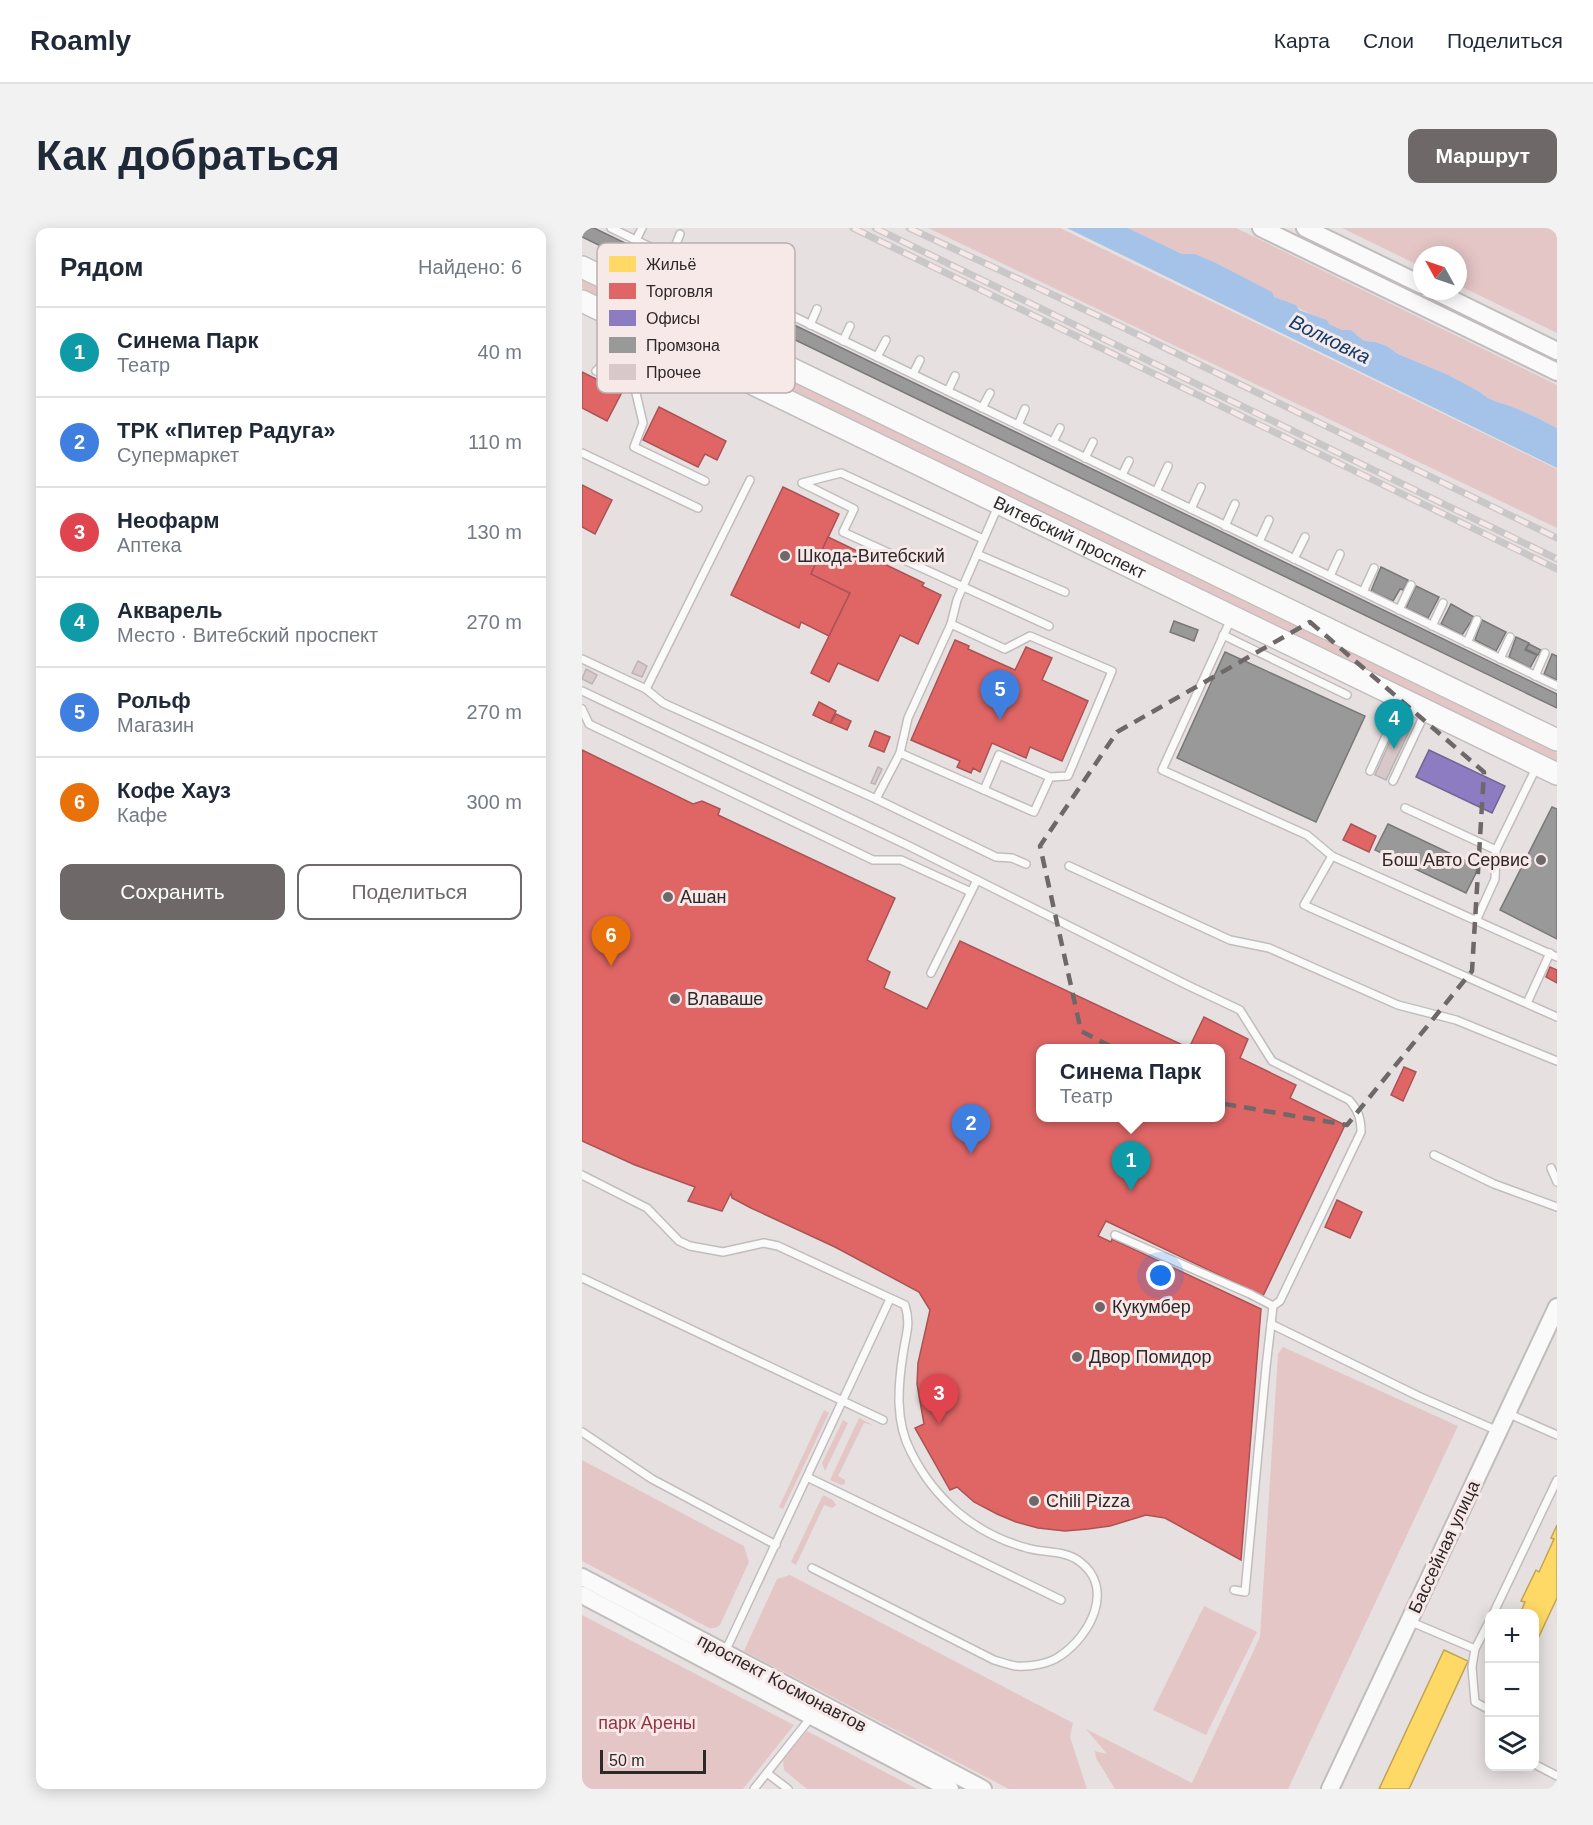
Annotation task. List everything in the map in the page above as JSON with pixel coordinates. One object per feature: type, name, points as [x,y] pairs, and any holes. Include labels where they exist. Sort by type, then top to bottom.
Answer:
[{"type":"main road","name":"Витебский проспект","points":[[582,267],[597,274]]},
{"type":"main road","name":"Витебский проспект","points":[[582,301],[597,308]]},
{"type":"main road","name":"Витебский проспект","points":[[795,370],[1557,740]]},
{"type":"main road","name":"Витебский проспект","points":[[772,393],[999,503],[1228,626],[1403,699],[1557,774]]},
{"type":"street","points":[[1261,228],[1557,372]]},
{"type":"street","points":[[1305,228],[1413,281]]},
{"type":"street","points":[[1453,300],[1557,351]]},
{"type":"street","name":"Бассейная улица","points":[[1330,1789],[1557,1306]]},
{"type":"street","name":"проспект Космонавтов","points":[[582,1577],[722,1660],[815,1709],[983,1789]]},
{"type":"street","name":"проспект Космонавтов","points":[[582,1595],[722,1660]]},
{"type":"street","name":"проспект Космонавтов","points":[[815,1709],[950,1789]]},
{"type":"lane","points":[[611,228],[642,243]]},
{"type":"lane","points":[[636,240],[642,228]]},
{"type":"lane","points":[[676,243],[680,234]]},
{"type":"lane","points":[[810,325],[817,309]]},
{"type":"lane","points":[[795,318],[1557,687]]},
{"type":"lane","points":[[843,341],[850,326]]},
{"type":"lane","points":[[878,357],[886,340]]},
{"type":"lane","points":[[913,374],[920,360]]},
{"type":"lane","points":[[948,392],[955,376]]},
{"type":"lane","points":[[636,393],[643,423],[634,447],[705,482]]},
{"type":"lane","points":[[982,408],[990,393]]},
{"type":"lane","points":[[1018,425],[1025,409]]},
{"type":"lane","points":[[1053,442],[1060,428]]},
{"type":"lane","points":[[1085,458],[1093,442]]},
{"type":"lane","points":[[582,453],[698,508]]},
{"type":"lane","points":[[1122,476],[1129,461]]},
{"type":"lane","points":[[1156,492],[1168,466]]},
{"type":"lane","points":[[983,539],[841,473],[802,483],[854,509],[843,532],[1049,626]]},
{"type":"lane","points":[[646,689],[750,480]]},
{"type":"lane","points":[[1191,509],[1202,487]]},
{"type":"lane","points":[[876,799],[900,753],[908,718],[951,624],[962,587],[999,503]]},
{"type":"lane","points":[[1225,526],[1235,504]]},
{"type":"lane","points":[[1258,542],[1269,520]]},
{"type":"lane","points":[[1294,559],[1305,537]]},
{"type":"lane","points":[[977,554],[1065,592]]},
{"type":"lane","points":[[1329,576],[1340,554]]},
{"type":"lane","points":[[1363,592],[1374,568]]},
{"type":"lane","points":[[1399,610],[1410,585]]},
{"type":"lane","points":[[1432,626],[1443,603]]},
{"type":"lane","points":[[1467,643],[1477,620]]},
{"type":"lane","points":[[951,624],[1005,649],[1029,636],[1112,671],[1068,776],[1050,777],[999,755],[984,790]]},
{"type":"lane","points":[[1347,696],[1228,626],[1162,770],[1307,835],[1332,856],[1553,955],[1527,1004]]},
{"type":"lane","points":[[1500,659],[1510,637]]},
{"type":"lane","points":[[1535,676],[1545,653]]},
{"type":"lane","points":[[582,659],[646,689],[663,703],[876,799],[996,857],[1012,858],[1026,864]]},
{"type":"lane","points":[[582,691],[898,840],[1240,1010],[1272,1061],[1348,1100],[1356,1109],[1361,1119],[1361,1132],[1280,1300],[1273,1306],[1245,1592],[1234,1590]]},
{"type":"lane","points":[[1370,771],[1403,699]]},
{"type":"lane","points":[[582,709],[589,724],[873,860],[901,860],[971,892]]},
{"type":"lane","points":[[1393,781],[1426,710]]},
{"type":"lane","points":[[900,753],[1034,812],[1050,777]]},
{"type":"lane","points":[[1476,921],[1495,879],[1496,850],[1538,764]]},
{"type":"lane","points":[[1405,808],[1496,850]]},
{"type":"lane","points":[[1332,856],[1304,905],[1557,1017]]},
{"type":"lane","points":[[1069,866],[1230,940],[1269,948],[1398,1005],[1456,1020],[1557,1061]]},
{"type":"lane","points":[[931,973],[977,880]]},
{"type":"lane","points":[[1434,1155],[1494,1184],[1557,1207]]},
{"type":"lane","points":[[1551,1168],[1557,1182]]},
{"type":"lane","points":[[582,1175],[647,1208],[679,1242],[723,1252],[764,1243],[778,1246],[905,1305],[909,1317],[909,1329],[903,1354],[898,1398],[902,1429],[910,1451],[930,1483],[954,1511],[989,1533],[1025,1548],[1060,1553],[1080,1562],[1095,1582],[1098,1596],[1096,1611],[1071,1649],[1056,1659],[1038,1664],[1016,1666],[994,1660],[812,1568]]},
{"type":"lane","points":[[1115,1236],[1273,1306]]},
{"type":"lane","points":[[582,1278],[883,1420]]},
{"type":"lane","points":[[722,1660],[890,1299]]},
{"type":"lane","points":[[1271,1324],[1418,1396],[1498,1431]]},
{"type":"lane","points":[[1507,1412],[1557,1435]]},
{"type":"lane","points":[[582,1432],[652,1479],[776,1545]]},
{"type":"lane","points":[[807,1477],[1061,1600]]},
{"type":"lane","points":[[1494,1609],[1557,1480]]},
{"type":"lane","points":[[1409,1621],[1475,1649]]},
{"type":"lane","points":[[1485,1630],[1475,1649],[1472,1667],[1475,1702],[1485,1707]]},
{"type":"lane","points":[[754,1789],[815,1709]]},
{"type":"lane","points":[[1539,1767],[1557,1776]]},
{"type":"lane","points":[[767,1773],[788,1789]]},
{"type":"highlighted area","points":[[1310,622],[1484,772],[1472,971],[1347,1125],[1219,1103],[1081,1031],[1040,846],[1117,732]]},
{"type":"green space","points":[[928,228],[1060,228],[1557,469],[1557,528]]},
{"type":"green space","points":[[1128,228],[1236,228],[1557,385],[1557,428],[1490,399],[1445,374],[1398,354],[1387,346],[1364,341],[1351,330],[1342,330],[1329,324],[1327,320],[1274,297],[1271,292],[1216,263],[1195,254],[1182,254]]},
{"type":"green space","points":[[1342,228],[1557,228],[1557,333],[1467,289],[1467,246],[1413,246],[1413,263]]},
{"type":"green space","points":[[582,280],[597,287],[597,295],[582,288]]},
{"type":"green space","points":[[795,383],[1557,753],[1557,761],[795,391]]},
{"type":"green space","points":[[1283,1347],[1458,1426],[1288,1789],[1115,1789],[1096,1758],[1095,1751],[1107,1754],[1086,1729],[1192,1783],[1260,1637],[1278,1354]]},
{"type":"green space","points":[[824,1410],[829,1413],[783,1509],[779,1507]]},
{"type":"green space","points":[[859,1418],[873,1425],[864,1423],[838,1476],[845,1480],[845,1484],[841,1485],[830,1480]]},
{"type":"green space","points":[[843,1420],[848,1423],[825,1471],[822,1463]]},
{"type":"green space","points":[[582,1460],[744,1546],[749,1562],[720,1625],[709,1628],[582,1561]]},
{"type":"green space","points":[[823,1495],[833,1500],[836,1505],[832,1508],[824,1505],[796,1565],[791,1562]]},
{"type":"green space","points":[[790,1575],[1073,1723],[1070,1737],[1087,1789],[1009,1789],[744,1651],[777,1579]]},
{"type":"green space","points":[[1204,1606],[1257,1632],[1206,1735],[1153,1710]]},
{"type":"green space","name":"парк Арены","points":[[582,1615],[794,1725],[743,1789],[582,1789]]},
{"type":"green space","points":[[807,1731],[917,1789],[807,1789],[784,1770],[783,1759]]},
{"type":"water","name":"Волковка","points":[[1067,228],[1128,228],[1182,254],[1195,254],[1272,292],[1274,297],[1296,305],[1299,310],[1327,320],[1329,324],[1342,330],[1351,330],[1364,341],[1387,346],[1398,354],[1446,374],[1491,399],[1540,419],[1557,428],[1557,468]]},
{"type":"building: Жильё","points":[[1557,1525],[1557,1598],[1539,1636],[1539,1609],[1522,1609],[1525,1602],[1521,1601],[1536,1570],[1539,1572],[1554,1539],[1551,1538]]},
{"type":"building: Жильё","points":[[1444,1650],[1468,1661],[1409,1789],[1379,1789]]},
{"type":"building: Торговля","points":[[582,372],[597,380],[597,393],[621,393],[607,421],[582,408]]},
{"type":"building: Торговля","points":[[659,407],[726,441],[717,460],[705,454],[698,467],[643,440]]},
{"type":"building: Торговля","points":[[582,485],[612,500],[595,534],[582,527]]},
{"type":"building: Торговля","name":"Шкода-Витебский","points":[[783,487],[839,514],[811,574],[850,593],[829,636],[801,622],[799,628],[731,595]]},
{"type":"building: Торговля","points":[[828,537],[924,583],[922,586],[941,595],[918,644],[900,635],[878,681],[838,663],[829,682],[811,673],[850,593],[811,574]]},
{"type":"building: Торговля","points":[[955,640],[969,646],[968,649],[1015,670],[1026,647],[1052,658],[1042,680],[1088,701],[1062,761],[1030,747],[1026,758],[992,743],[980,772],[973,768],[971,773],[957,767],[960,761],[911,740]]},
{"type":"building: Торговля","points":[[819,702],[836,711],[830,723],[813,715]]},
{"type":"building: Торговля","points":[[836,714],[851,721],[847,730],[831,723]]},
{"type":"building: Торговля","points":[[875,731],[890,737],[884,752],[869,746]]},
{"type":"building: Торговля","points":[[582,750],[693,804],[702,801],[720,809],[718,815],[895,898],[867,960],[890,972],[884,988],[927,1009],[960,941],[1180,1044],[1036,1044],[1036,1122],[1225,1122],[1225,1044],[1191,1044],[1204,1017],[1248,1039],[1240,1058],[1296,1085],[1290,1098],[1345,1125],[1263,1296],[1106,1221],[1098,1236],[1111,1242],[1112,1239],[1261,1309],[1241,1560],[1165,1518],[1146,1515],[1110,1526],[1065,1531],[1038,1528],[997,1514],[974,1502],[957,1487],[950,1490],[915,1428],[924,1424],[917,1384],[918,1363],[930,1310],[919,1292],[835,1247],[732,1198],[731,1193],[722,1211],[688,1201],[695,1187],[635,1165],[582,1141]]},
{"type":"building: Торговля","points":[[1351,824],[1376,836],[1369,852],[1343,840]]},
{"type":"building: Торговля","points":[[1550,967],[1557,970],[1557,983],[1546,977]]},
{"type":"building: Торговля","points":[[1404,1067],[1416,1072],[1403,1101],[1391,1095]]},
{"type":"building: Торговля","points":[[1337,1200],[1362,1212],[1350,1238],[1325,1227]]},
{"type":"building: Офисы","points":[[1429,750],[1505,786],[1492,813],[1416,777]]},
{"type":"building: Промзона","points":[[582,228],[594,228],[625,243],[597,244],[582,237]]},
{"type":"building: Промзона","points":[[795,325],[1557,694],[1557,708],[795,340]]},
{"type":"building: Промзона","points":[[1381,567],[1408,580],[1393,601],[1371,591]]},
{"type":"building: Промзона","points":[[1416,586],[1439,597],[1428,618],[1406,608]]},
{"type":"building: Промзона","points":[[1451,604],[1474,617],[1462,635],[1441,624]]},
{"type":"building: Промзона","points":[[1482,620],[1506,632],[1496,651],[1475,640]]},
{"type":"building: Промзона","points":[[1174,621],[1198,630],[1194,641],[1170,632]]},
{"type":"building: Промзона","points":[[1516,637],[1529,643],[1525,650],[1537,655],[1530,668],[1509,657]]},
{"type":"building: Промзона","points":[[1529,644],[1541,650],[1538,655],[1526,649]]},
{"type":"building: Промзона","points":[[1225,652],[1365,716],[1316,822],[1177,758]]},
{"type":"building: Промзона","points":[[1552,654],[1557,656],[1557,680],[1544,674]]},
{"type":"building: Промзона","name":"Бош Авто Сервис","points":[[1552,807],[1557,809],[1557,939],[1500,910]]},
{"type":"building: Промзона","points":[[1388,824],[1479,867],[1466,893],[1375,850]]},
{"type":"building: Прочее","points":[[638,661],[647,666],[642,677],[632,673]]},
{"type":"building: Прочее","points":[[586,669],[597,675],[592,684],[582,679]]},
{"type":"building: Прочее","points":[[1401,717],[1413,723],[1386,780],[1375,775]]},
{"type":"building: Прочее","points":[[878,767],[882,769],[875,784],[871,783]]},
{"type":"railway","points":[[853,228],[1557,569]]},
{"type":"railway","points":[[875,228],[1557,559]]},
{"type":"railway","points":[[909,228],[1122,327],[1557,538]]},
{"type":"place","name":"Шкода-Витебский","points":[[785,556]]},
{"type":"place","name":"Рольф","points":[[1000,720]]},
{"type":"place","name":"Акварель","points":[[1394,749]]},
{"type":"place","name":"Бош Авто Сервис","points":[[1541,860]]},
{"type":"place","name":"Ашан","points":[[668,897]]},
{"type":"place","name":"Кофе Хауз","points":[[611,966]]},
{"type":"place","name":"Влаваше","points":[[675,999]]},
{"type":"place","name":"ТРК «Питер Радуга»","points":[[971,1154]]},
{"type":"place","name":"Синема Парк","points":[[1131,1191]]},
{"type":"place","name":"Кукумбер","points":[[1100,1307]]},
{"type":"place","name":"Двор Помидор","points":[[1077,1357]]},
{"type":"place","name":"Неофарм","points":[[939,1424]]},
{"type":"place","name":"Chili Pizza","points":[[1034,1501]]}]
